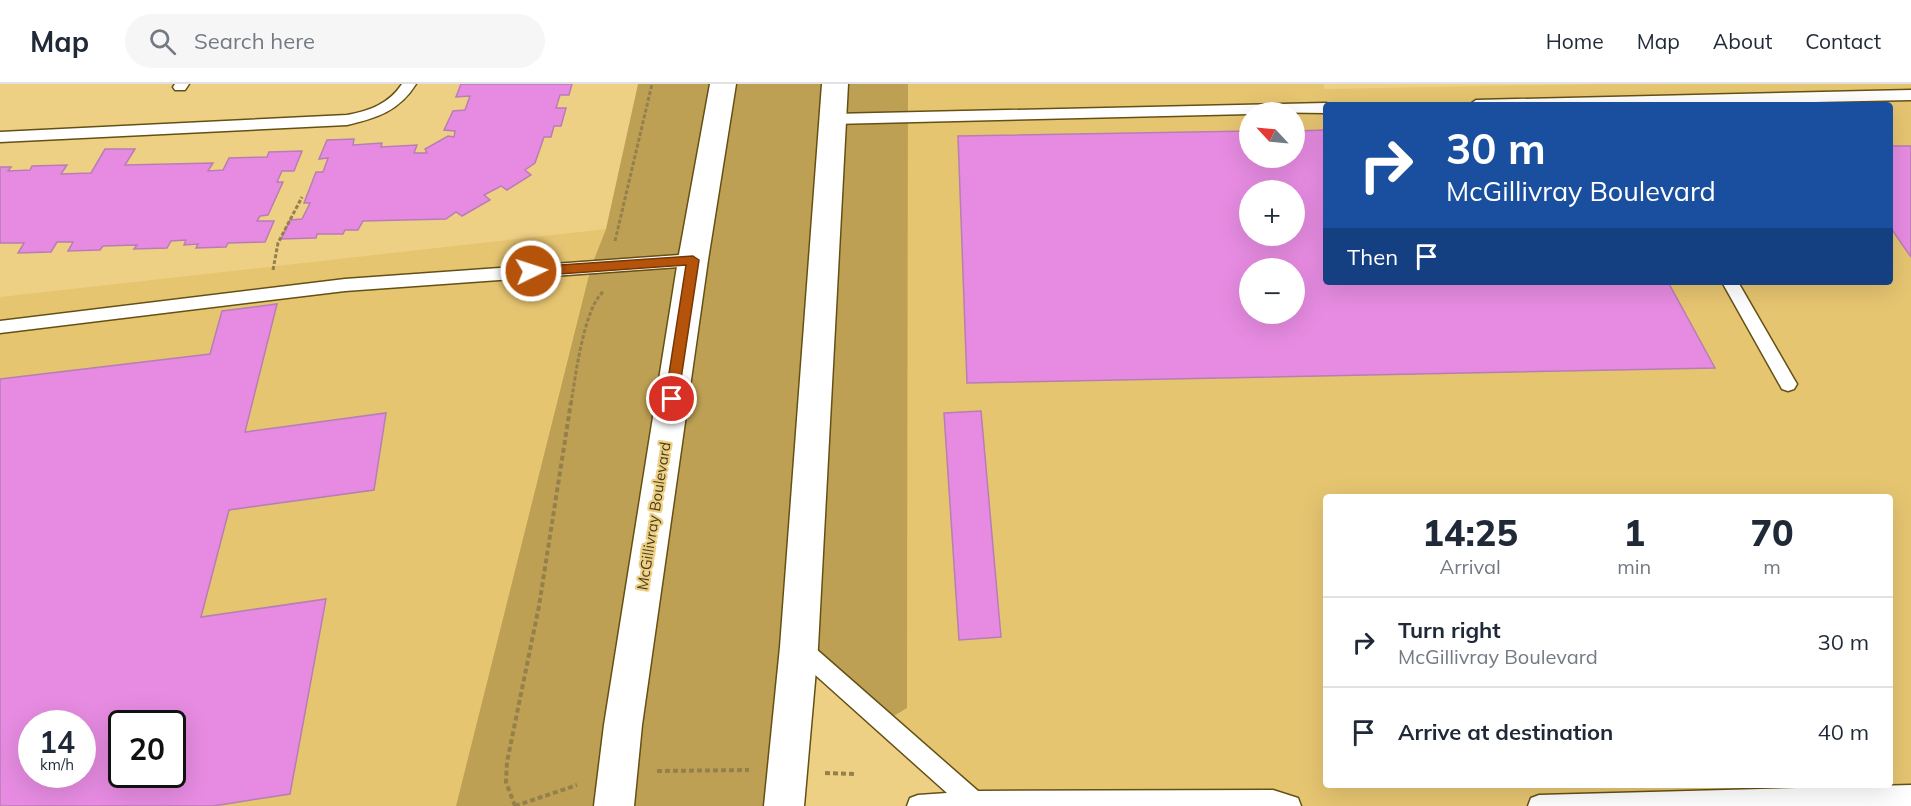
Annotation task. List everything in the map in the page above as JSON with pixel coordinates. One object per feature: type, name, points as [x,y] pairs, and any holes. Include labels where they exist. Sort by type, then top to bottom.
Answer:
[{"type":"main road","name":"McGillivray Boulevard","points":[[614,806],[693,260],[723,84]]},
{"type":"main road","points":[[786,788],[799,648],[835,84]]},
{"type":"lane","points":[[0,138],[346,120],[385,109],[399,98],[409,84]]},
{"type":"lane","points":[[1664,102],[1911,95]]},
{"type":"lane","points":[[833,119],[1323,108]]},
{"type":"lane","points":[[0,327],[345,285],[693,260]]},
{"type":"lane","points":[[1732,285],[1788,384]]},
{"type":"lane","points":[[799,648],[974,802]]},
{"type":"lane","points":[[1539,806],[1911,796]]},
{"type":"lane","points":[[918,806],[974,802],[1273,801],[1290,806]]},
{"type":"path","points":[[652,84],[604,291],[596,298],[589,315],[573,390],[539,606],[507,762],[506,782],[515,806],[618,771],[786,788],[857,774]]},
{"type":"path","points":[[269,294],[278,243],[302,197]]},
{"type":"shaded area","points":[[638,84],[908,84],[907,708],[884,722],[799,648],[784,806],[456,806],[591,267],[606,229]]},
{"type":"shaded area","points":[[908,84],[1323,84],[1325,89],[1602,84],[1911,84],[1911,806],[1290,806],[1273,801],[974,802],[884,722],[907,708]]},
{"type":"shaded area","points":[[606,229],[591,267],[456,806],[0,806],[0,297]]},
{"type":"building","points":[[461,84],[572,84],[569,95],[560,95],[556,108],[566,108],[561,126],[554,126],[551,137],[544,137],[535,163],[525,170],[531,175],[507,190],[501,186],[484,195],[490,200],[462,216],[456,212],[446,219],[363,221],[358,230],[345,230],[343,234],[317,234],[316,238],[281,239],[290,220],[302,219],[310,203],[304,203],[316,172],[323,172],[328,158],[319,159],[327,140],[354,139],[353,145],[382,143],[381,147],[417,145],[414,153],[427,153],[425,149],[448,136],[454,137],[455,131],[444,130],[453,111],[465,110],[470,96],[456,97]]},
{"type":"building","points":[[1323,130],[1323,285],[1670,285],[1715,368],[967,383],[958,136],[1239,131],[1239,168],[1305,168],[1305,131]]},
{"type":"building","points":[[1893,146],[1911,146],[1911,257],[1893,231]]},
{"type":"building","points":[[105,149],[135,149],[125,165],[213,163],[208,171],[223,170],[229,158],[267,157],[269,152],[302,151],[294,171],[282,171],[277,182],[283,182],[268,215],[260,216],[257,221],[274,221],[265,242],[228,243],[226,247],[196,248],[198,244],[184,245],[186,240],[171,241],[167,248],[134,249],[137,245],[103,246],[100,250],[68,251],[73,242],[57,242],[51,252],[18,253],[24,243],[0,243],[0,167],[11,167],[8,171],[30,170],[32,166],[67,165],[61,174],[91,173]]},
{"type":"building","points":[[277,304],[245,432],[386,413],[374,490],[229,510],[201,617],[326,599],[290,794],[213,806],[0,806],[0,379],[210,354],[222,311]]},
{"type":"building","points":[[981,411],[1001,637],[959,640],[944,413]]},
{"type":"route","points":[[531,271],[693,260],[672,399]]}]
